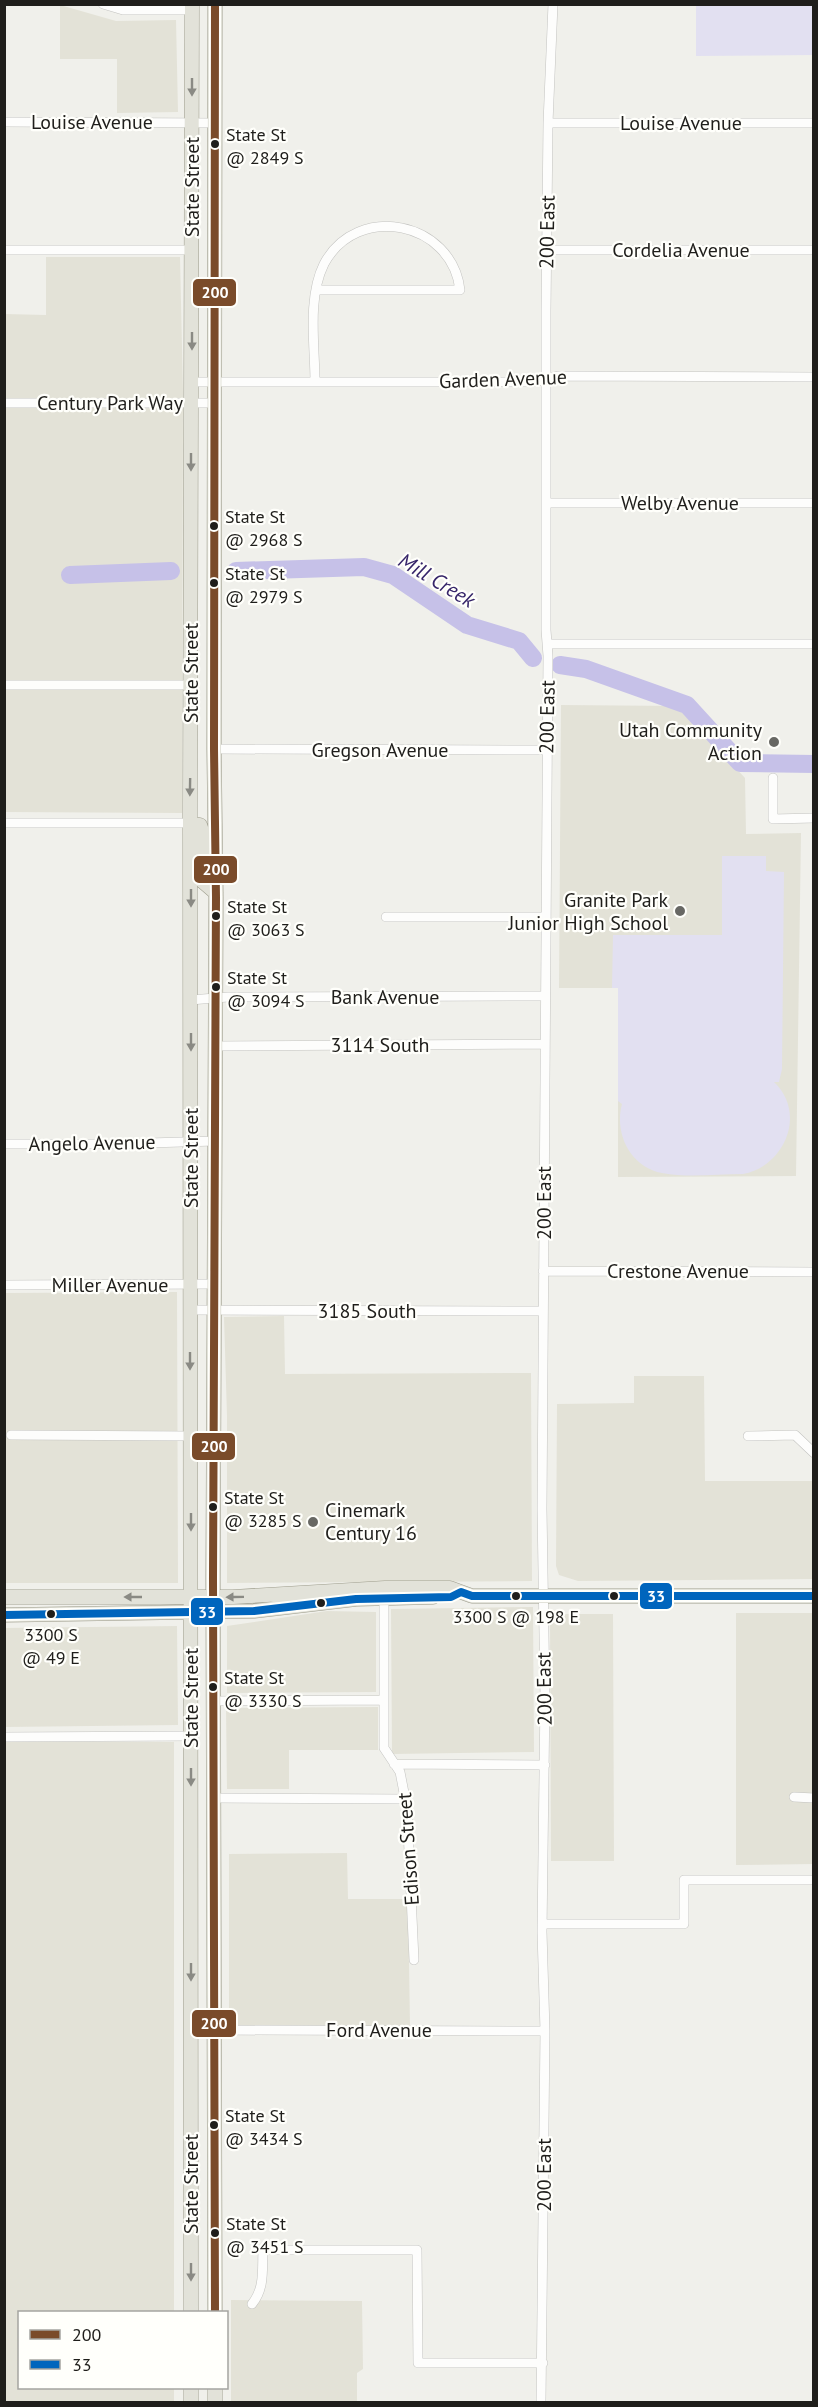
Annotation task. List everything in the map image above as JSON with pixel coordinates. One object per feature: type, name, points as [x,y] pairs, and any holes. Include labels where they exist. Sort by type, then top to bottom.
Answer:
[{"type":"main road","name":"State Street","points":[[215,4],[216,1046],[213,1597],[215,2311]]},
{"type":"main road","name":"State Street","points":[[191,2311],[192,8]]},
{"type":"main road","points":[[190,823],[200,825],[202,831],[202,881],[216,893]]},
{"type":"main road","points":[[4,1597],[213,1597],[386,1588],[450,1588],[472,1596],[813,1596]]},
{"type":"main road","points":[[4,1615],[254,1611],[384,1598],[451,1597],[461,1593]]},
{"type":"street","points":[[103,4],[123,10],[192,8]]},
{"type":"street","name":"200 East","points":[[541,2403],[545,2031],[542,1924],[544,996],[547,979],[546,379],[548,123],[553,4]]},
{"type":"street","name":"Louise Avenue","points":[[4,122],[215,123]]},
{"type":"street","name":"Louise Avenue","points":[[548,123],[813,123]]},
{"type":"street","points":[[315,382],[317,290],[324,265],[343,241],[360,231],[389,225],[418,231],[434,242],[453,264],[460,290],[317,290]]},
{"type":"street","points":[[4,249],[192,250]]},
{"type":"street","name":"Cordelia Avenue","points":[[548,250],[813,250]]},
{"type":"street","name":"Garden Avenue","points":[[192,382],[534,382],[558,376],[813,377]]},
{"type":"street","name":"Century Park Way","points":[[4,403],[215,403]]},
{"type":"street","name":"Welby Avenue","points":[[546,502],[813,503]]},
{"type":"street","points":[[547,644],[813,644]]},
{"type":"street","points":[[4,686],[191,685]]},
{"type":"street","name":"Gregson Avenue","points":[[214,749],[547,750]]},
{"type":"street","points":[[773,778],[773,819],[813,819]]},
{"type":"street","points":[[4,823],[190,823]]},
{"type":"street","points":[[386,918],[546,917]]},
{"type":"street","name":"Bank Avenue","points":[[190,1000],[544,996]]},
{"type":"street","name":"3114 South","points":[[216,1046],[544,1044]]},
{"type":"street","name":"Angelo Avenue","points":[[4,1144],[116,1144],[215,1140]]},
{"type":"street","name":"Crestone Avenue","points":[[543,1271],[813,1272]]},
{"type":"street","name":"Miller Avenue","points":[[4,1285],[215,1284]]},
{"type":"street","name":"3185 South","points":[[190,1310],[543,1311]]},
{"type":"street","points":[[11,1435],[191,1436]]},
{"type":"street","points":[[748,1436],[795,1436],[813,1453]]},
{"type":"street","name":"Edison Street","points":[[384,1598],[384,1748],[400,1772],[406,1799],[414,1960]]},
{"type":"street","points":[[213,1701],[384,1700]]},
{"type":"street","points":[[4,1737],[191,1736]]},
{"type":"street","points":[[394,1764],[544,1765]]},
{"type":"street","points":[[794,1797],[813,1798]]},
{"type":"street","points":[[213,1798],[406,1799]]},
{"type":"street","points":[[542,1924],[684,1924],[684,1880],[813,1880]]},
{"type":"street","name":"Ford Avenue","points":[[213,2030],[545,2031]]},
{"type":"street","points":[[252,2304],[259,2295],[262,2285],[263,2250],[417,2250],[418,2363],[543,2363]]},
{"type":"shaded area","points":[[60,5],[116,21],[176,20],[178,112],[117,113],[117,59],[60,59]]},
{"type":"shaded area","points":[[670,5],[813,5],[813,55],[696,56],[696,6]]},
{"type":"shaded area","points":[[46,257],[180,257],[183,393],[182,813],[5,812],[5,314],[46,315]]},
{"type":"shaded area","name":"Granite Park Junior High School","points":[[561,705],[678,706],[745,778],[746,834],[801,833],[796,1176],[618,1177],[618,988],[559,988]]},
{"type":"shaded area","points":[[722,856],[766,856],[766,871],[784,872],[782,1069],[779,1082],[774,1082],[784,1095],[789,1108],[790,1123],[787,1137],[780,1150],[758,1169],[743,1174],[692,1176],[662,1173],[651,1170],[633,1156],[627,1147],[620,1126],[622,1104],[618,1101],[618,988],[612,988],[613,935],[722,935]]},
{"type":"shaded area","points":[[177,1292],[178,1583],[5,1583],[4,1293]]},
{"type":"shaded area","points":[[284,1316],[285,1374],[531,1373],[532,1581],[227,1583],[227,1416],[224,1317]]},
{"type":"shaded area","points":[[634,1376],[704,1376],[705,1481],[813,1481],[813,1579],[578,1581],[559,1575],[556,1566],[557,1404],[634,1403]]},
{"type":"shaded area","points":[[533,1607],[534,1752],[392,1754],[391,1609]]},
{"type":"shaded area","points":[[327,1611],[376,1612],[376,1692],[227,1693],[227,1626]]},
{"type":"shaded area","points":[[736,1613],[813,1613],[813,1864],[736,1865]]},
{"type":"shaded area","points":[[550,1614],[613,1614],[614,1861],[551,1861]]},
{"type":"shaded area","points":[[177,1626],[178,1725],[5,1727],[5,1628]]},
{"type":"shaded area","points":[[378,1707],[378,1750],[289,1750],[289,1789],[227,1789],[226,1708]]},
{"type":"shaded area","points":[[5,1742],[174,1742],[174,2311],[18,2311],[18,2389],[174,2389],[174,2402],[5,2402]]},
{"type":"shaded area","points":[[347,1853],[348,1899],[408,1899],[410,2027],[229,2025],[229,1854]]},
{"type":"shaded area","points":[[231,2300],[362,2301],[363,2369],[357,2373],[357,2402],[231,2402]]},
{"type":"waterway","name":"Mill Creek","points":[[236,571],[364,567],[393,575],[467,625],[519,641],[533,658]]},
{"type":"waterway","name":"Mill Creek","points":[[70,575],[171,571]]},
{"type":"waterway","name":"Mill Creek","points":[[560,665],[586,669],[687,705],[740,763],[814,764]]},
{"type":"transit line","name":"200","points":[[215,4],[214,749],[216,897],[213,1579],[215,2311]]},
{"type":"transit line","name":"33","points":[[4,1615],[254,1611],[356,1599],[451,1597],[461,1592],[472,1596],[814,1596]]},
{"type":"place","name":"State St @ 2849 S","points":[[215,144]]},
{"type":"place","name":"State St @ 2968 S","points":[[214,526]]},
{"type":"place","name":"State St @ 2979 S","points":[[214,583]]},
{"type":"place","name":"Utah Community Action","points":[[774,742]]},
{"type":"place","name":"Granite Park Junior High School","points":[[680,911]]},
{"type":"place","name":"State St @ 3063 S","points":[[216,916]]},
{"type":"place","name":"State St @ 3094 S","points":[[216,987]]},
{"type":"place","name":"State St @ 3285 S","points":[[213,1507]]},
{"type":"place","name":"Cinemark Century 16","points":[[313,1522]]},
{"type":"place","name":"3300 S @ 198 E","points":[[516,1596]]},
{"type":"place","name":"3300 S @ 49 E","points":[[51,1614]]},
{"type":"place","name":"State St @ 3330 S","points":[[213,1687]]},
{"type":"place","name":"State St @ 3434 S","points":[[214,2125]]},
{"type":"place","name":"State St @ 3451 S","points":[[215,2233]]}]
